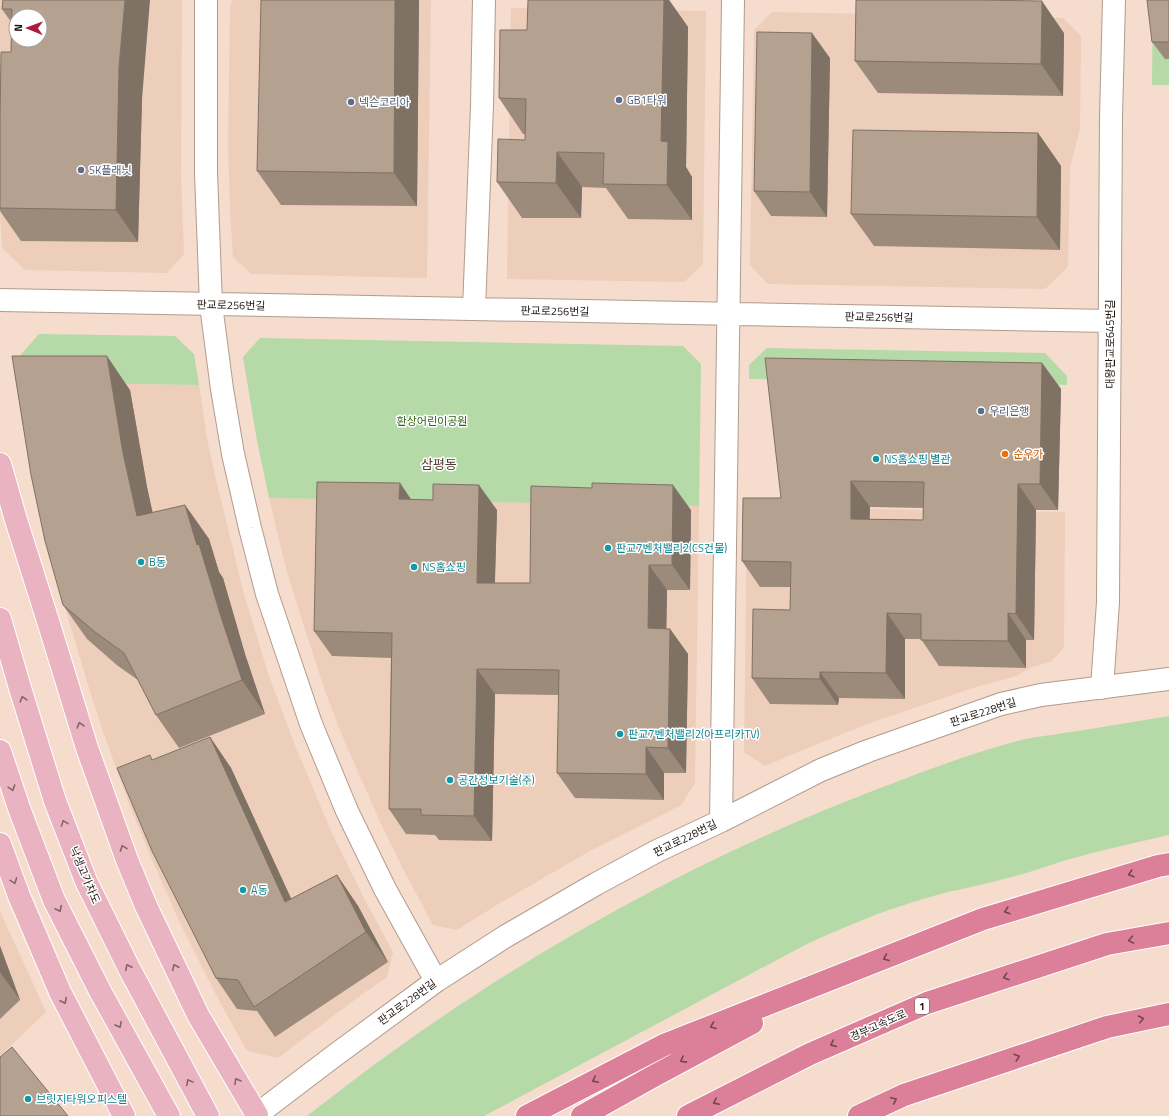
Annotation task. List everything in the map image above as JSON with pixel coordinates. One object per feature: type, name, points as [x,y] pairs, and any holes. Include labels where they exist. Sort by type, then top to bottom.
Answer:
[{"type":"highway","points":[[527,1116],[664,1045],[983,919],[1158,866],[1169,864]]},
{"type":"highway","name":"경부고속도로","points":[[688,1116],[810,1054],[927,1003],[1107,944],[1169,933]]},
{"type":"highway","points":[[582,1116],[659,1073],[841,976]]},
{"type":"highway","points":[[859,1116],[904,1095],[1107,1027],[1169,1014]]},
{"type":"main road","points":[[0,464],[87,748],[127,860],[146,906],[198,1015],[256,1115]]},
{"type":"main road","name":"낙생고가차도","points":[[0,619],[55,801],[86,881],[130,970],[208,1116]]},
{"type":"main road","points":[[0,751],[20,811],[54,900],[100,991],[169,1116]]},
{"type":"main road","points":[[0,844],[19,896],[60,992],[124,1116]]},
{"type":"street","points":[[206,0],[206,173],[212,305],[222,389],[233,454],[250,528],[267,594],[311,724],[347,811],[385,890],[436,981]]},
{"type":"street","points":[[474,309],[482,106],[484,0]]},
{"type":"street","points":[[721,821],[733,0]]},
{"type":"street","name":"대왕판교로645번길","points":[[1102,688],[1108,602],[1111,118],[1114,0]]},
{"type":"street","name":"판교로256번길","points":[[0,300],[1110,321]]},
{"type":"street","name":"판교로228번길","points":[[256,1115],[436,981],[506,936],[657,851],[721,821],[821,770],[868,751],[1000,704],[1041,695],[1169,679]]},
{"type":"shaded area","points":[[0,0],[182,0],[181,177],[184,254],[167,273],[25,270],[2,248],[0,213]]},
{"type":"shaded area","points":[[232,0],[431,0],[427,278],[251,274],[233,257],[228,145],[230,7]]},
{"type":"shaded area","points":[[511,8],[706,11],[703,264],[684,282],[507,279]]},
{"type":"shaded area","points":[[772,12],[1063,18],[1081,36],[1080,129],[1070,168],[1068,267],[1045,289],[768,284],[750,265],[754,30]]},
{"type":"shaded area","points":[[21,382],[199,385],[208,444],[217,484],[244,594],[267,670],[294,743],[331,831],[365,900],[393,952],[387,977],[278,1058],[247,1051],[215,993],[179,921],[129,804],[92,698],[55,574]]},
{"type":"shaded area","points":[[269,498],[699,506],[695,783],[681,805],[590,851],[500,903],[457,930],[433,925],[381,824],[341,733],[324,688],[300,614],[286,568]]},
{"type":"shaded area","points":[[747,507],[1065,512],[1064,647],[1051,662],[1032,667],[1016,676],[976,687],[870,723],[765,766],[744,752]]},
{"type":"shaded area","points":[[0,911],[46,1012],[0,1056]]},
{"type":"green space","points":[[1153,0],[1169,0],[1169,85],[1152,85]]},
{"type":"green space","points":[[39,334],[175,336],[194,354],[199,385],[21,382],[18,358]]},
{"type":"green space","name":"환상어린이공원","points":[[260,338],[683,346],[701,364],[699,506],[269,498],[257,441],[243,357]]},
{"type":"green space","points":[[767,348],[1045,353],[1067,376],[1067,385],[749,379],[749,365]]},
{"type":"green space","points":[[1169,716],[1169,835],[1089,854],[1008,878],[932,896],[878,914],[805,945],[484,1116],[307,1116],[396,1049],[509,973],[627,904],[749,843],[812,815],[875,790],[947,763],[1003,745],[1035,737]]},
{"type":"building","name":"SK플래닛","points":[[3,0],[125,0],[119,67],[116,210],[0,208],[1,52],[11,52],[11,48],[48,48],[48,8],[2,9]]},
{"type":"building","name":"넥슨코리아","points":[[261,0],[395,0],[394,173],[257,171]]},
{"type":"building","name":"GB1타워","points":[[528,0],[664,0],[661,141],[668,142],[667,185],[603,184],[604,153],[557,152],[556,183],[497,182],[498,139],[525,140],[526,99],[499,98],[500,30],[527,30]]},
{"type":"building","points":[[856,0],[1042,1],[1041,64],[855,61]]},
{"type":"building","points":[[1147,0],[1169,0],[1169,42],[1152,42]]},
{"type":"building","points":[[757,32],[812,33],[810,192],[754,191]]},
{"type":"building","points":[[853,130],[1038,133],[1037,217],[851,214]]},
{"type":"building","name":"B동","points":[[12,356],[107,356],[123,453],[137,516],[185,505],[197,545],[199,544],[242,680],[156,715],[124,653],[95,632],[63,605],[45,541],[31,475]]},
{"type":"building","points":[[765,358],[1042,363],[1040,484],[1018,484],[1016,614],[1008,613],[1008,641],[921,640],[921,614],[887,613],[886,673],[820,672],[820,679],[752,678],[753,609],[790,610],[791,562],[742,561],[743,498],[781,498]],"holes":[[[851,481],[924,482],[923,520],[851,519]]]},
{"type":"building","points":[[317,482],[400,483],[399,499],[433,500],[433,484],[479,485],[477,583],[530,583],[531,486],[592,488],[592,483],[673,485],[672,565],[649,565],[648,628],[670,629],[668,748],[646,747],[646,774],[557,773],[559,670],[477,669],[474,816],[421,815],[421,809],[389,809],[392,633],[314,631]]},
{"type":"building","name":"A동","points":[[210,737],[285,902],[337,875],[366,932],[254,1007],[238,980],[216,978],[152,851],[117,768],[150,755],[152,760]]},
{"type":"building","points":[[12,1047],[68,1116],[0,1116],[0,1057]]},
{"type":"place","name":"GB1타워","points":[[619,100]]},
{"type":"place","name":"넥슨코리아","points":[[351,102]]},
{"type":"place","name":"SK플래닛","points":[[81,170]]},
{"type":"place","name":"우리은행","points":[[981,411]]},
{"type":"place","name":"순우가","points":[[1005,454]]},
{"type":"place","name":"NS홈쇼핑 별관","points":[[876,459]]},
{"type":"place","name":"판교7벤처밸리2(CS건물)","points":[[608,548]]},
{"type":"place","name":"B동","points":[[141,562]]},
{"type":"place","name":"NS홈쇼핑","points":[[414,567]]},
{"type":"place","name":"판교7벤처밸리2(아프리카TV)","points":[[620,734]]},
{"type":"place","name":"공간정보기술(주)","points":[[450,780]]},
{"type":"place","name":"A동","points":[[243,890]]},
{"type":"place","name":"브릿지타워오피스텔","points":[[28,1099]]},
{"type":"district","name":"삼평동","points":[[439,464]]}]
